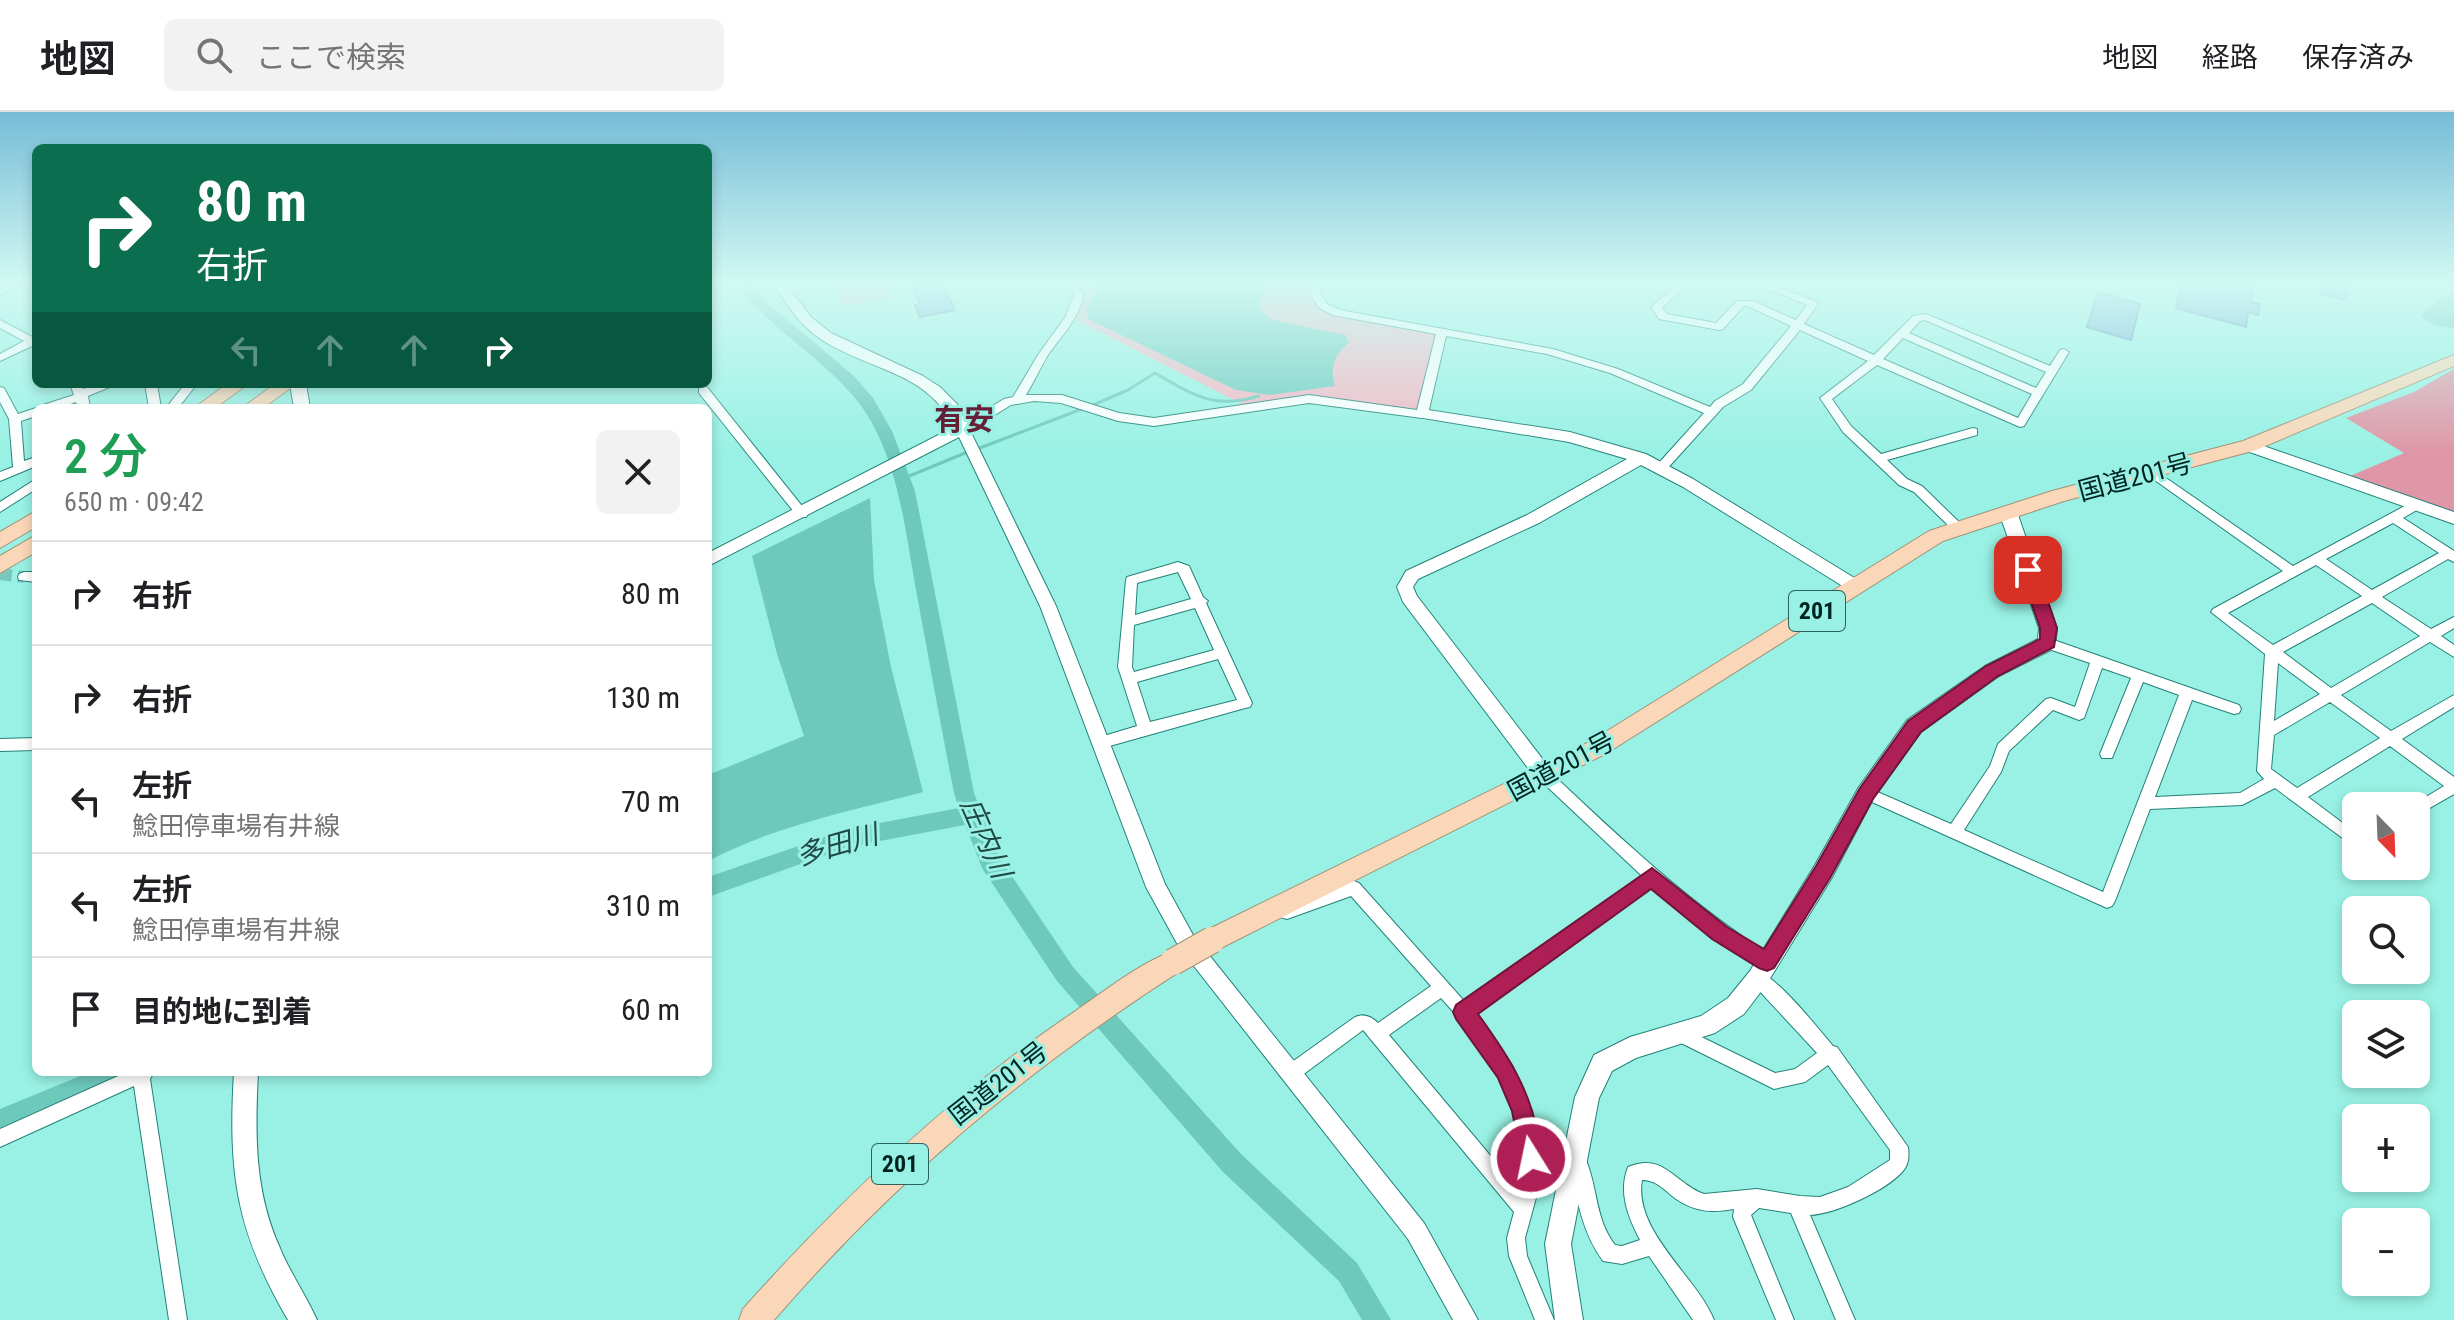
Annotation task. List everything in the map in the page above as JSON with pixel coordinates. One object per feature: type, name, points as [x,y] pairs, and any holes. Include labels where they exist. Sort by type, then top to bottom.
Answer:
[{"type":"highway","name":"国道201号","points":[[754,1320],[799,1267],[921,1144],[997,1080],[1066,1030],[1173,962],[1544,775],[1658,713],[1916,547],[1957,527],[2249,446],[2454,360]]},
{"type":"highway","points":[[209,404],[233,388]]},
{"type":"highway","points":[[225,404],[257,388]]},
{"type":"highway","points":[[239,404],[259,388]]},
{"type":"highway","points":[[257,404],[281,388]]},
{"type":"highway","points":[[0,541],[32,521]]},
{"type":"highway","points":[[0,554],[32,534]]},
{"type":"highway","points":[[0,566],[32,545]]},
{"type":"highway","points":[[0,576],[32,555]]},
{"type":"main road","points":[[1569,1320],[1558,1244],[1587,1097],[1603,1063],[1630,1048],[1707,1025],[1736,1006],[1823,872],[1866,793],[1914,726],[1992,671],[2048,643],[2048,628],[2008,512]]},
{"type":"main road","points":[[246,1076],[243,1124],[248,1194],[271,1257],[303,1320]]},
{"type":"street","points":[[835,340],[937,389],[950,404],[1048,606],[1156,887],[1186,941],[1416,1231],[1466,1320]]},
{"type":"street","points":[[712,558],[802,514],[1018,398],[1053,340]]},
{"type":"street","points":[[1422,414],[1440,340]]},
{"type":"street","points":[[1492,340],[1586,362],[1711,412]]},
{"type":"street","points":[[1661,468],[1711,412],[1747,387],[1785,340]]},
{"type":"street","points":[[1832,340],[2020,423],[2064,352]]},
{"type":"street","points":[[1896,340],[1876,360],[1826,398],[1847,429],[1903,482],[1918,489],[1957,527]]},
{"type":"street","points":[[1917,340],[2039,393]]},
{"type":"street","points":[[1981,340],[2052,371]]},
{"type":"street","points":[[0,358],[32,344]]},
{"type":"street","points":[[57,404],[100,388]]},
{"type":"street","points":[[175,404],[188,388]]},
{"type":"street","points":[[703,390],[802,514]]},
{"type":"street","points":[[0,391],[16,425],[19,468]]},
{"type":"street","points":[[1018,398],[1062,399],[1118,417],[1143,421],[1175,420],[1309,399],[1570,437],[1641,458],[1661,468],[1855,586]]},
{"type":"street","points":[[0,436],[32,415]]},
{"type":"street","points":[[1878,459],[1973,432]]},
{"type":"street","points":[[2249,446],[2454,518]]},
{"type":"street","points":[[1641,458],[1533,519],[1421,570],[1412,575],[1405,587],[1409,598],[1544,775],[1652,877],[1762,970],[1831,1053],[1899,1147],[1900,1159],[1896,1166],[1840,1201],[1812,1206],[1757,1198],[1705,1203],[1693,1200],[1656,1171],[1644,1169],[1634,1173],[1631,1191],[1641,1222],[1653,1245],[1705,1320]]},
{"type":"street","points":[[0,477],[32,463]]},
{"type":"street","points":[[2153,473],[2293,572]]},
{"type":"street","points":[[0,508],[32,486]]},
{"type":"street","points":[[2418,504],[2218,612],[2454,786],[2430,801]]},
{"type":"street","points":[[2272,652],[2451,556],[2394,518]]},
{"type":"street","points":[[2317,559],[2454,652]]},
{"type":"street","points":[[1099,743],[1245,703],[1201,601],[1184,569],[1178,567],[1132,580],[1125,667],[1145,729]]},
{"type":"street","points":[[1130,621],[1201,601]]},
{"type":"street","points":[[2265,733],[2454,622]]},
{"type":"street","points":[[2048,643],[2234,709]]},
{"type":"street","points":[[2272,652],[2264,771],[2342,831]]},
{"type":"street","points":[[1129,679],[1221,653]]},
{"type":"street","points":[[1954,832],[1996,768],[2003,748],[2051,703],[2079,714],[2098,661]]},
{"type":"street","points":[[2107,754],[2139,675]]},
{"type":"street","points":[[1866,793],[2107,901],[2188,691]]},
{"type":"street","points":[[2297,796],[2454,700]]},
{"type":"street","points":[[0,745],[32,744]]},
{"type":"street","points":[[2145,803],[2242,799],[2276,780]]},
{"type":"street","points":[[1464,1012],[1652,877]]},
{"type":"street","points":[[1273,910],[1287,912],[1354,888],[1464,1012],[1506,1071],[1523,1111],[1533,1176],[1516,1238],[1518,1256],[1545,1320]]},
{"type":"street","points":[[1377,1034],[1441,988]]},
{"type":"street","points":[[1291,1073],[1361,1022],[1368,1024],[1523,1208]]},
{"type":"street","points":[[1679,1034],[1774,1081],[1799,1076],[1831,1053]]},
{"type":"street","points":[[0,1138],[137,1076]]},
{"type":"street","points":[[144,1076],[178,1320]]},
{"type":"street","points":[[1576,1145],[1589,1218],[1604,1247],[1610,1254],[1622,1255],[1653,1245]]},
{"type":"street","points":[[1757,1198],[1742,1211],[1742,1217],[1785,1320]]},
{"type":"street","points":[[1797,1205],[1846,1320]]},
{"type":"shaded area","points":[[1116,340],[1438,340],[1419,409],[1415,411],[1329,399],[1246,406]]},
{"type":"shaded area","points":[[2454,369],[2454,515],[2348,477],[2404,453],[2346,418],[2414,392]]},
{"type":"water","points":[[1133,340],[1349,342],[1334,362],[1335,386],[1270,395],[1236,390]]},
{"type":"water","points":[[870,498],[874,580],[891,667],[923,792],[786,829],[712,859],[712,773],[804,736],[777,654],[752,556]]},
{"type":"waterway","name":"庄内川","points":[[802,340],[848,380],[867,402],[884,431],[906,491],[964,793],[990,861],[1065,974],[1232,1163],[1348,1272],[1377,1320]]},
{"type":"waterway","points":[[1093,405],[1128,390],[1155,373],[1193,394],[1216,401],[1259,396]]},
{"type":"waterway","points":[[977,449],[1082,409]]},
{"type":"waterway","points":[[902,479],[970,451]]},
{"type":"waterway","name":"多田川","points":[[712,886],[848,838],[970,815]]},
{"type":"waterway","name":"多田川","points":[[0,1121],[109,1076]]},
{"type":"tunnel","points":[[0,574],[24,577]]},
{"type":"district","name":"有安","points":[[964,419]]},
{"type":"route","points":[[1531,1158],[1523,1111],[1506,1071],[1464,1012],[1652,877],[1720,933],[1767,962],[1823,872],[1866,793],[1914,726],[2009,660],[2048,643],[2048,628],[2028,570]]}]
